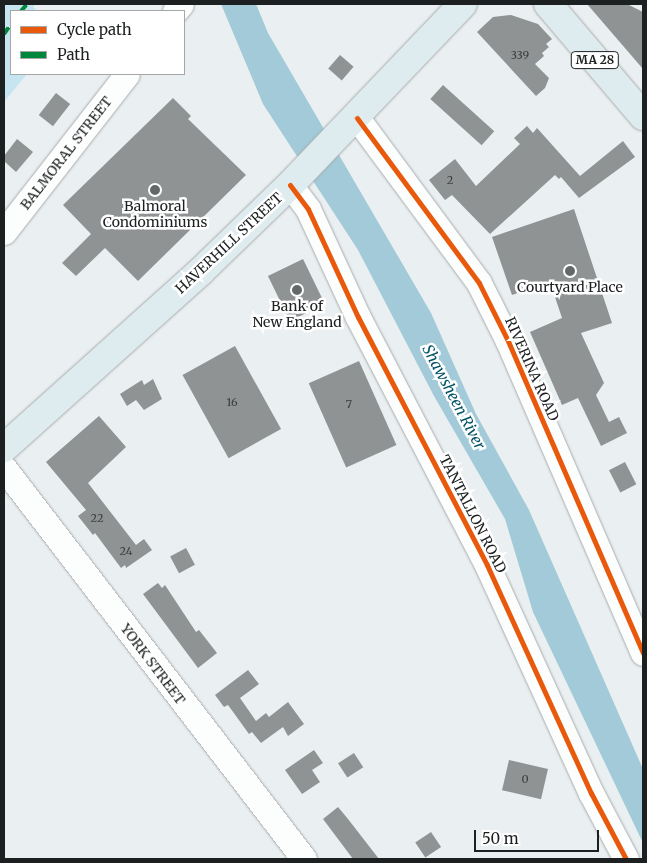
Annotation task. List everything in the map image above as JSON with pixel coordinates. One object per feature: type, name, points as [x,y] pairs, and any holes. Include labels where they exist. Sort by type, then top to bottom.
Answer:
[{"type":"main road","name":"HAVERHILL STREET","points":[[4,448],[200,272],[349,126],[463,4]]},
{"type":"main road","name":"MA 28","points":[[548,4],[643,116]]},
{"type":"street","name":"BALMORAL STREET","points":[[4,232],[126,75]]},
{"type":"street","name":"RIVERINA ROAD","points":[[349,126],[479,283],[508,341],[643,653]]},
{"type":"street","name":"TANTALLON ROAD","points":[[295,180],[358,317],[487,565],[591,793],[626,859]]},
{"type":"street","name":"YORK STREET","points":[[4,468],[304,859]]},
{"type":"shaded area","points":[[4,4],[35,4],[33,7],[37,10],[10,10],[10,75],[26,75],[4,102]]},
{"type":"water","name":"Shawsheen River","points":[[221,4],[256,4],[268,33],[431,313],[476,414],[529,510],[643,769],[643,843],[533,612],[505,519],[434,396],[358,250],[263,104]]},
{"type":"building","points":[[587,4],[627,4],[643,12],[643,69]]},
{"type":"building","points":[[511,15],[538,24],[552,39],[546,44],[549,47],[542,53],[544,56],[535,64],[549,78],[545,88],[536,96],[477,32],[493,17]]},
{"type":"building","points":[[340,55],[354,67],[342,80],[328,69]]},
{"type":"building","points":[[443,85],[494,131],[482,145],[430,99]]},
{"type":"building","points":[[56,93],[70,104],[53,126],[39,115]]},
{"type":"building","name":"Balmoral Condominiums","points":[[173,98],[191,116],[188,119],[246,175],[138,281],[105,248],[76,276],[62,263],[91,234],[63,205]]},
{"type":"building","points":[[527,126],[533,133],[537,128],[580,176],[623,141],[635,157],[579,198],[561,177],[559,179],[555,175],[490,234],[452,195],[445,200],[429,180],[455,159],[476,186],[520,144],[514,138]]},
{"type":"building","points":[[17,139],[33,152],[16,172],[4,161],[4,156]]},
{"type":"building","name":"Courtyard Place","points":[[574,209],[612,323],[581,333],[604,383],[596,395],[609,422],[619,417],[627,433],[601,446],[578,398],[562,405],[530,332],[562,318],[550,282],[512,295],[492,237]]},
{"type":"building","points":[[303,259],[325,304],[290,321],[268,276]]},
{"type":"building","points":[[235,346],[281,429],[229,458],[183,375]]},
{"type":"building","points":[[359,361],[396,445],[346,467],[309,383]]},
{"type":"building","points":[[153,379],[162,399],[144,410],[136,400],[127,406],[120,394],[142,380],[144,385]]},
{"type":"building","points":[[99,416],[126,447],[88,483],[136,545],[144,539],[152,550],[126,568],[125,565],[121,568],[95,533],[93,535],[78,516],[86,510],[46,462]]},
{"type":"building","points":[[625,462],[636,484],[620,492],[609,470]]},
{"type":"building","points":[[186,548],[195,565],[179,573],[170,556]]},
{"type":"building","points":[[158,583],[162,588],[165,585],[196,632],[199,630],[217,653],[198,668],[143,594]]},
{"type":"building","points":[[248,670],[259,684],[240,698],[256,721],[266,713],[269,717],[288,702],[304,724],[288,736],[283,727],[261,743],[252,732],[249,734],[228,705],[224,707],[215,695]]},
{"type":"building","points":[[314,750],[323,763],[312,770],[320,782],[302,794],[285,770]]},
{"type":"building","points":[[354,753],[363,767],[347,778],[338,763]]},
{"type":"building","points":[[509,760],[548,769],[541,799],[502,790]]},
{"type":"building","points":[[338,807],[379,859],[353,859],[323,819]]},
{"type":"building","points":[[431,832],[441,847],[425,858],[415,843]]},
{"type":"marked path","points":[[22,10],[27,4]]},
{"type":"marked path","points":[[4,34],[10,25]]},
{"type":"cycle path","points":[[357,118],[479,283],[508,341],[643,653]]},
{"type":"cycle path","points":[[290,185],[308,209],[358,317],[487,565],[591,793],[626,859]]},
{"type":"place","name":"Balmoral Condominiums","points":[[155,190]]},
{"type":"place","name":"Courtyard Place","points":[[570,271]]},
{"type":"place","name":"Bank of New England","points":[[297,290]]}]
